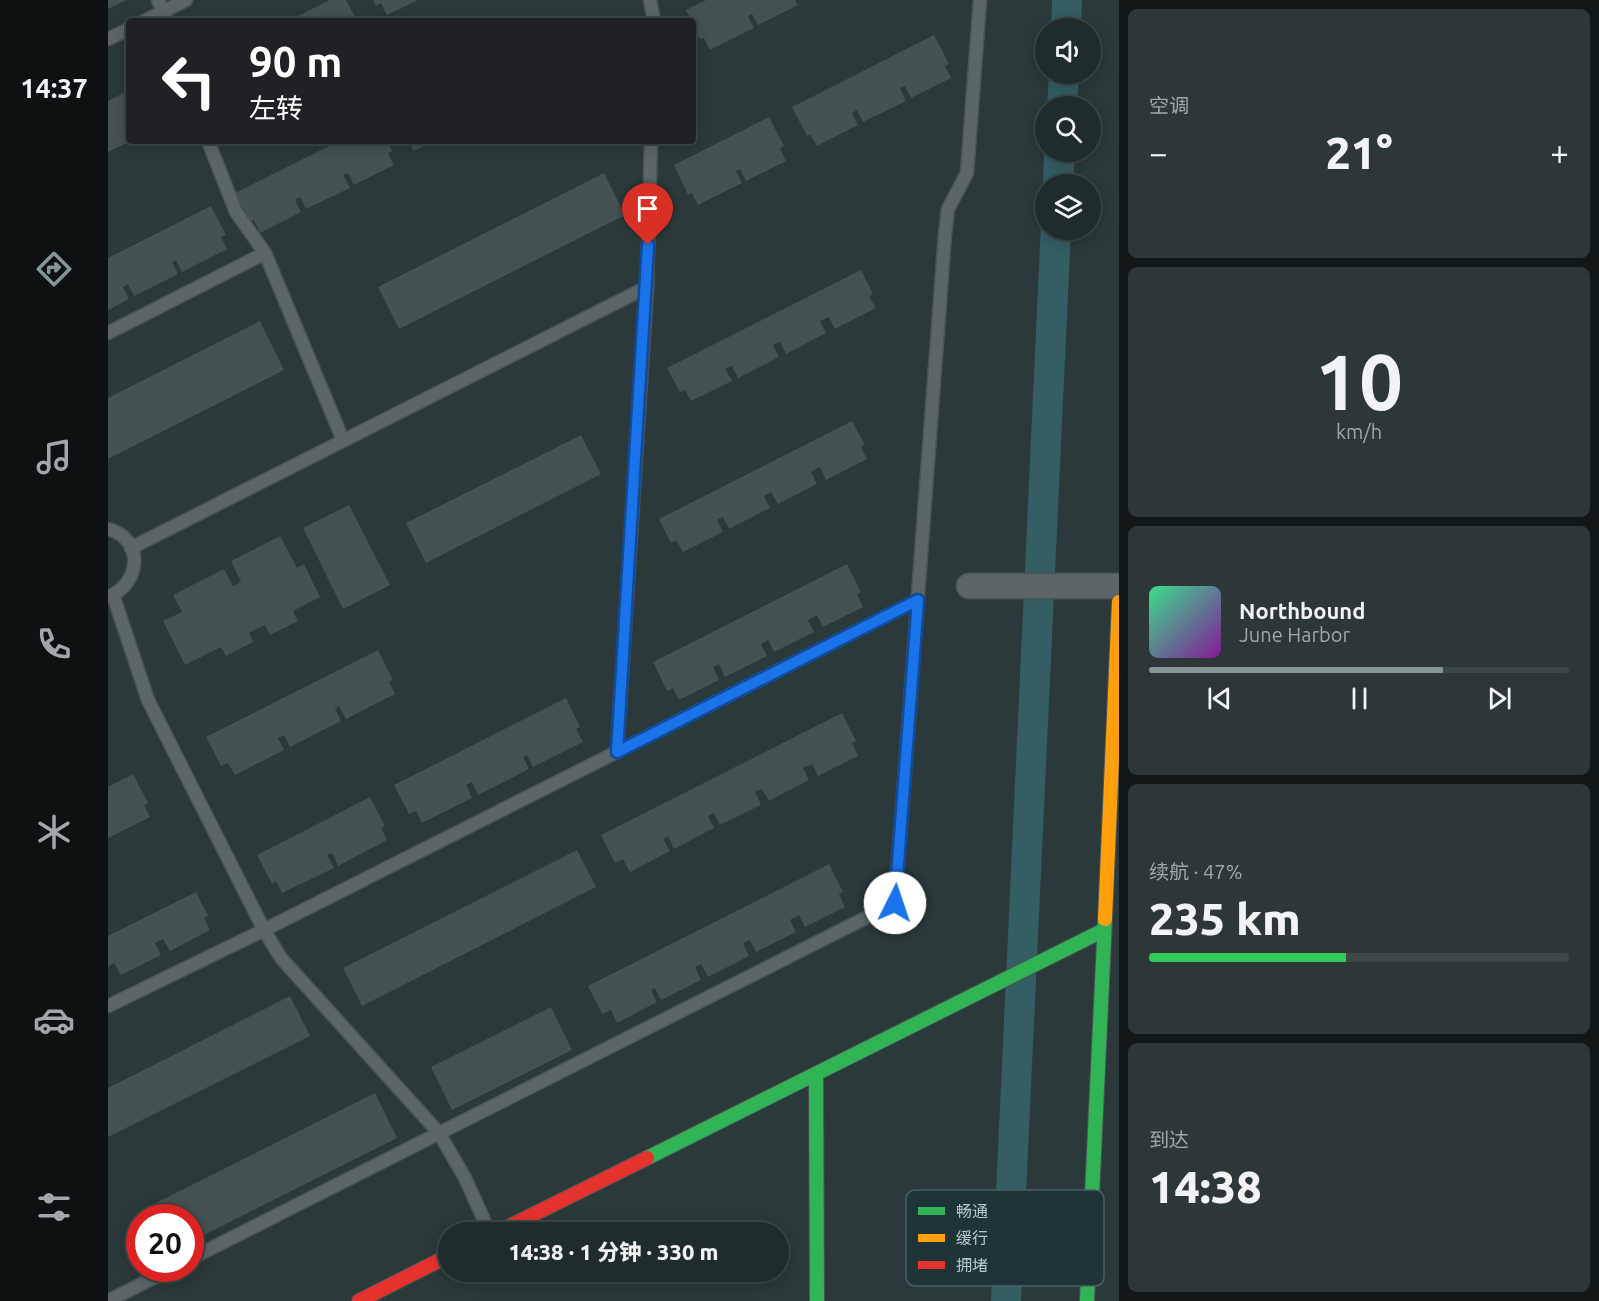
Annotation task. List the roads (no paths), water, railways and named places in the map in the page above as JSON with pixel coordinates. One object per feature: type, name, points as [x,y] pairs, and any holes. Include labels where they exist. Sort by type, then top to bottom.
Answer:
[{"type":"street","points":[[969,586],[1119,586]]},
{"type":"street","points":[[1092,1190],[1119,602]]},
{"type":"street","points":[[517,1222],[1104,930]]},
{"type":"street","points":[[816,1074],[817,1301]]},
{"type":"street","points":[[359,1301],[438,1261]]},
{"type":"street","points":[[1087,1301],[1088,1286]]},
{"type":"lane","points":[[162,11],[186,0]]},
{"type":"lane","points":[[650,0],[653,18]]},
{"type":"lane","points":[[204,1252],[895,903],[945,234],[948,209],[968,173],[980,0]]},
{"type":"lane","points":[[108,39],[126,30]]},
{"type":"lane","points":[[209,144],[225,191],[236,212],[265,253],[343,440]]},
{"type":"lane","points":[[617,752],[647,287],[651,144]]},
{"type":"lane","points":[[108,333],[265,253]]},
{"type":"lane","points":[[131,548],[647,287]]},
{"type":"lane","points":[[108,529],[121,535],[131,548],[135,564],[127,585],[111,596],[148,700],[264,930],[281,958],[439,1133],[465,1178],[485,1222]]},
{"type":"lane","points":[[108,1006],[264,930],[918,600]]},
{"type":"lane","points":[[108,1301],[145,1282]]},
{"type":"water","points":[[1052,0],[1082,0],[1081,18],[1051,18]]},
{"type":"water","points":[[1048,84],[1078,84],[1078,96],[1048,96]]},
{"type":"water","points":[[1044,162],[1074,162],[1074,174],[1043,174]]},
{"type":"water","points":[[1040,240],[1071,240],[1026,1190],[996,1190]]},
{"type":"water","points":[[992,1286],[1022,1286],[1021,1301],[991,1301]]}]
